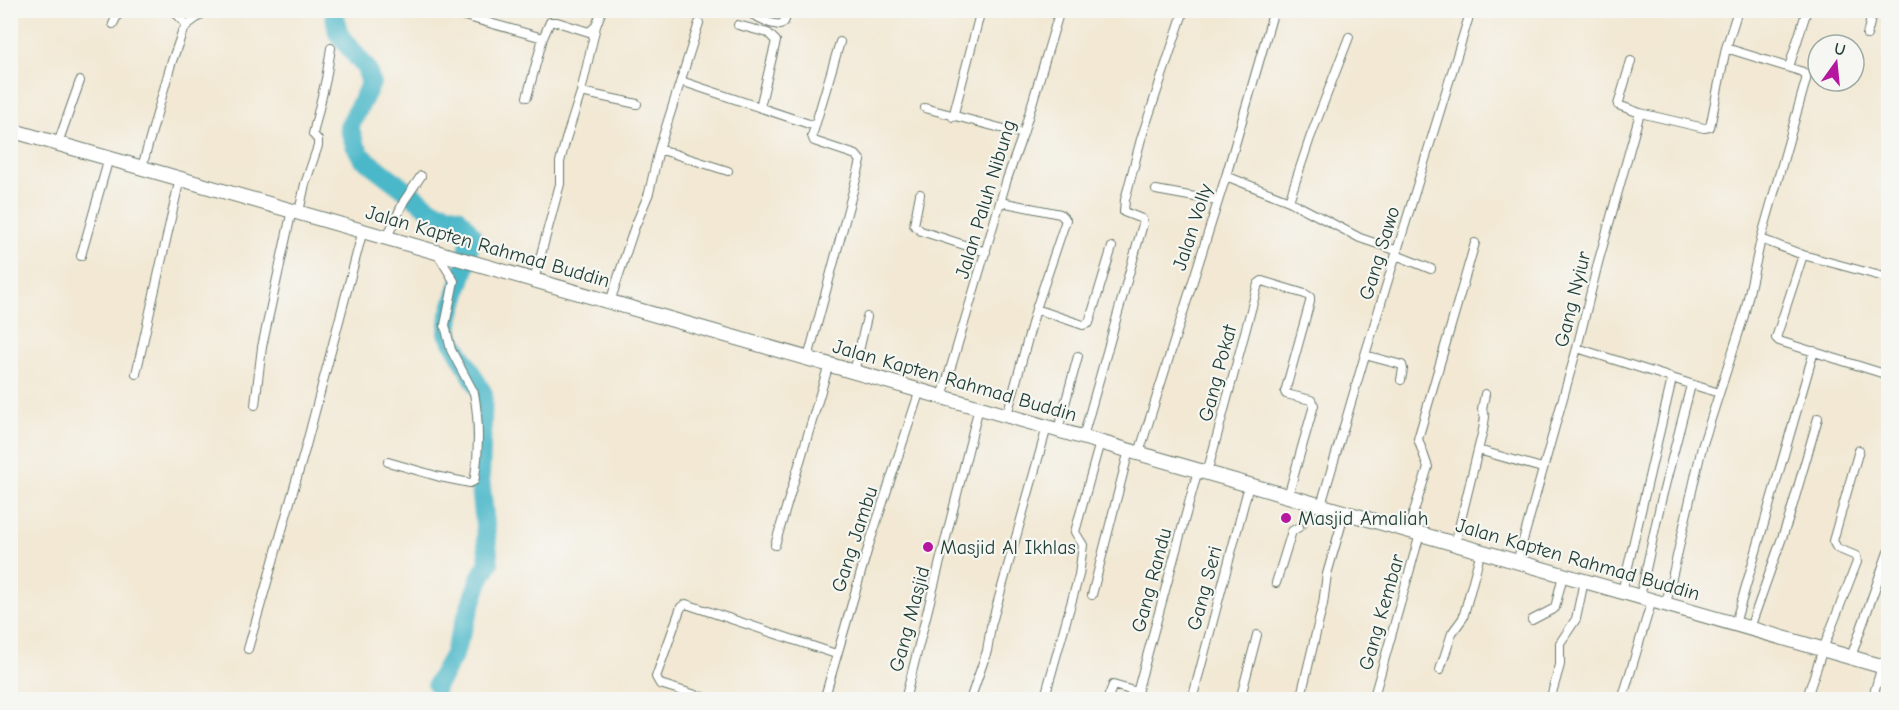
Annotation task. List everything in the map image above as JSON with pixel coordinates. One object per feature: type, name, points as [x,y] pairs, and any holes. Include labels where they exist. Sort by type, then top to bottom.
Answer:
[{"type":"main road","name":"Jalan Kapten Rahmad Buddin","points":[[10,129],[1249,484],[1288,496],[1313,507],[1345,512],[1885,667]]},
{"type":"street","points":[[113,24],[120,10]]},
{"type":"street","points":[[173,10],[188,25]]},
{"type":"street","points":[[142,167],[182,33],[188,25],[207,10]]},
{"type":"street","points":[[443,10],[543,38]]},
{"type":"street","points":[[534,280],[560,184],[560,162],[563,150],[602,10]]},
{"type":"street","points":[[753,15],[780,25],[784,22],[789,10]]},
{"type":"street","points":[[953,117],[981,10]]},
{"type":"street","name":"Jalan Paluh Nibung","points":[[942,397],[1060,10]]},
{"type":"street","points":[[1083,437],[1143,224],[1142,219],[1124,212],[1125,200],[1144,128],[1184,10]]},
{"type":"street","name":"Jalan Volly","points":[[1092,595],[1134,452],[1226,176],[1274,10]]},
{"type":"street","name":"Gang Sawo","points":[[1313,507],[1365,355],[1471,10]]},
{"type":"street","points":[[1631,61],[1618,105],[1640,113],[1704,128],[1710,127],[1726,48],[1738,10]]},
{"type":"street","points":[[1789,67],[1807,10]]},
{"type":"street","points":[[1867,35],[1873,10]]},
{"type":"street","points":[[527,97],[543,38],[550,22],[589,32],[596,26]]},
{"type":"street","points":[[610,302],[649,193],[659,149],[699,23]]},
{"type":"street","points":[[738,25],[768,33],[776,41],[760,107]]},
{"type":"street","points":[[1289,201],[1310,138],[1349,37]]},
{"type":"street","points":[[808,358],[861,162],[856,155],[814,141],[812,136],[840,42]]},
{"type":"street","points":[[255,405],[262,347],[296,211],[318,146],[318,140],[313,134],[331,48]]},
{"type":"street","points":[[1622,699],[1652,600],[1690,493],[1744,316],[1761,239],[1806,80],[1803,72],[1726,48]]},
{"type":"street","points":[[58,143],[80,81]]},
{"type":"street","points":[[681,81],[815,126]]},
{"type":"street","points":[[581,92],[637,104]]},
{"type":"street","points":[[925,108],[1023,134]]},
{"type":"street","name":"Gang Nyiur","points":[[1517,562],[1640,113]]},
{"type":"street","points":[[659,149],[728,171]]},
{"type":"street","points":[[81,256],[109,158]]},
{"type":"street","points":[[387,237],[404,201],[421,176]]},
{"type":"street","points":[[1226,176],[1289,201],[1360,238],[1431,269]]},
{"type":"street","points":[[136,374],[180,178]]},
{"type":"street","points":[[1156,190],[1217,201]]},
{"type":"street","points":[[920,194],[914,225],[921,231],[986,252]]},
{"type":"street","points":[[1001,199],[1060,214],[1066,220],[1036,309],[1007,415]]},
{"type":"street","points":[[248,649],[306,446],[363,230]]},
{"type":"street","points":[[1761,239],[1803,255],[1888,278]]},
{"type":"street","name":"Gang Kembar","points":[[1373,699],[1428,467],[1418,439],[1474,243]]},
{"type":"street","points":[[1036,309],[1083,325],[1089,323],[1112,248]]},
{"type":"street","points":[[388,462],[470,483],[475,477],[477,423],[474,393],[448,342],[445,322],[454,281],[436,252]]},
{"type":"street","points":[[1803,255],[1776,338],[1779,341],[1888,375]]},
{"type":"street","name":"Gang Pokat","points":[[1203,471],[1259,282],[1262,281],[1305,294],[1310,300],[1285,392],[1311,400],[1314,405],[1288,496]]},
{"type":"street","points":[[854,372],[867,317]]},
{"type":"street","points":[[1577,348],[1719,393]]},
{"type":"street","points":[[1734,624],[1814,351]]},
{"type":"street","points":[[1365,355],[1402,365],[1401,380]]},
{"type":"street","points":[[970,699],[984,660],[991,626],[1053,428],[1078,356]]},
{"type":"street","points":[[775,544],[829,364]]},
{"type":"street","points":[[1622,592],[1672,379]]},
{"type":"street","points":[[1652,600],[1661,501],[1691,385]]},
{"type":"street","name":"Gang Jambu","points":[[824,699],[836,654],[920,390]]},
{"type":"street","points":[[1455,544],[1485,422],[1482,409],[1485,394]]},
{"type":"street","name":"Gang Masjid","points":[[904,699],[979,407]]},
{"type":"street","points":[[1750,628],[1789,518],[1818,418]]},
{"type":"street","points":[[1044,699],[1079,575],[1083,545],[1075,532],[1100,442]]},
{"type":"street","points":[[1478,450],[1542,468]]},
{"type":"street","points":[[1806,699],[1822,649],[1857,562],[1856,556],[1837,548],[1833,541],[1859,450]]},
{"type":"street","name":"Gang Randu","points":[[1136,696],[1203,471]]},
{"type":"street","name":"Gang Seri","points":[[1192,699],[1249,484]]},
{"type":"street","points":[[1300,699],[1323,604],[1327,574],[1345,512]]},
{"type":"street","points":[[1276,583],[1292,531],[1299,527]]},
{"type":"street","points":[[1440,670],[1452,633],[1462,618],[1481,551]]},
{"type":"street","points":[[1851,657],[1888,552]]},
{"type":"street","points":[[1532,620],[1555,608],[1563,575]]},
{"type":"street","points":[[1550,699],[1560,665],[1560,643],[1576,619],[1584,581]]},
{"type":"street","points":[[712,699],[660,684],[656,677],[681,608],[686,604],[836,654]]},
{"type":"street","points":[[1240,699],[1257,635]]},
{"type":"street","points":[[1872,699],[1885,667]]},
{"type":"street","points":[[1107,699],[1113,685],[1136,696]]},
{"type":"waterway","points":[[334,10],[338,33],[366,68],[371,83],[349,127],[362,157],[433,211],[458,218],[471,234],[466,264],[450,315],[448,333],[483,394],[480,477],[489,563],[480,578],[453,656],[437,684]]},
{"type":"waterway","points":[[437,684],[442,700]]},
{"type":"tunnel","points":[[1299,527],[1304,525],[1307,512]]},
{"type":"place","name":"Masjid Amaliah","points":[[1286,518]]},
{"type":"place","name":"Masjid Al Ikhlas","points":[[928,547]]}]
